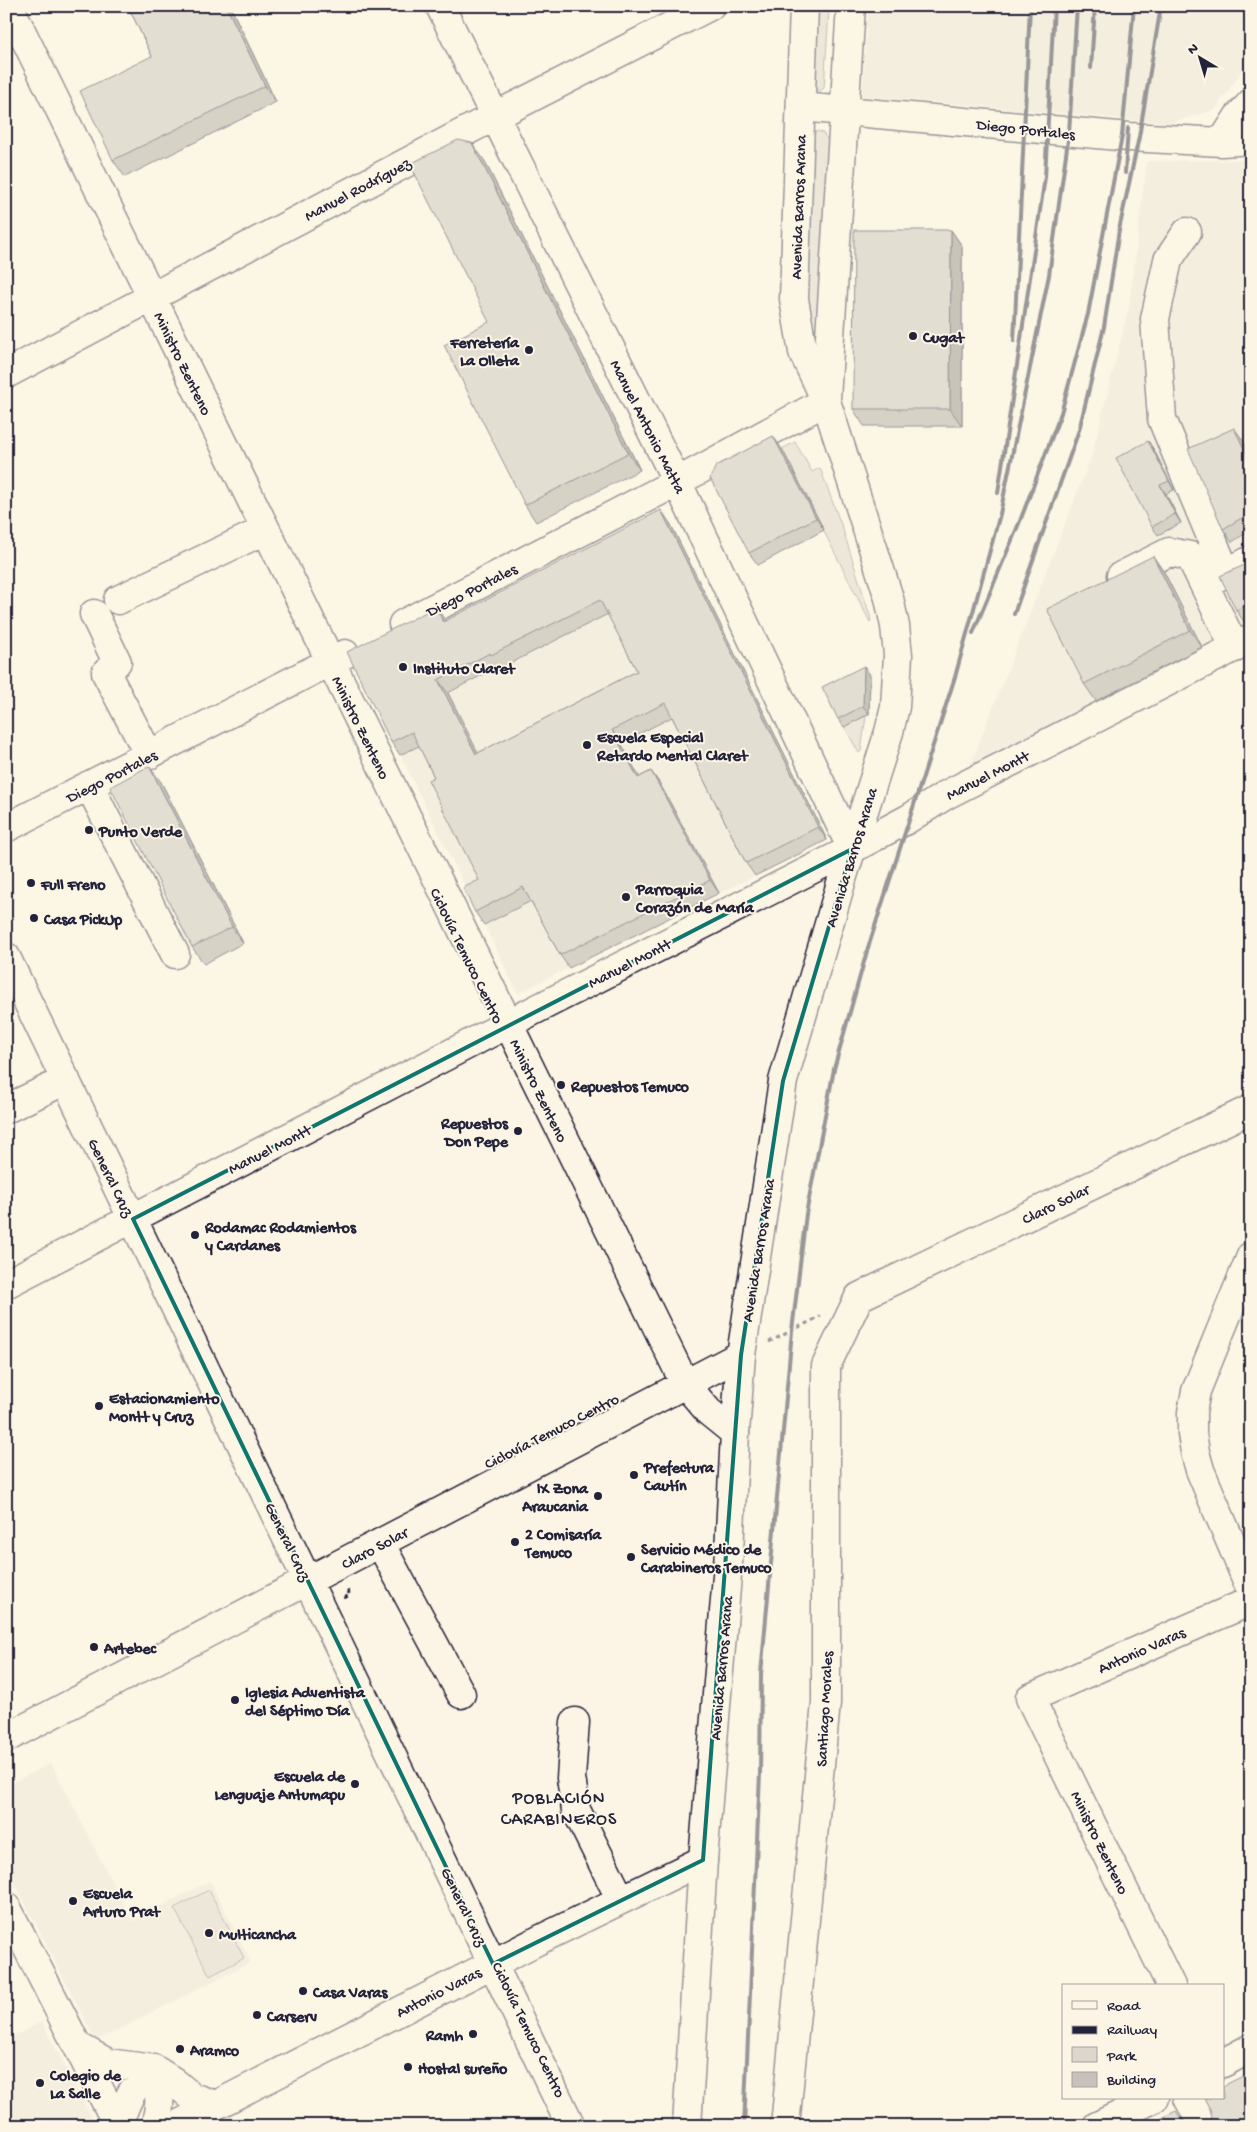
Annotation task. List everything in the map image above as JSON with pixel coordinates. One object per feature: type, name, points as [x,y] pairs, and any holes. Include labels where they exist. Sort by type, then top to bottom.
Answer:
[{"type":"street","name":"Ministro Zenteno","points":[[9,6],[684,1384],[709,1412],[734,1433]]},
{"type":"street","name":"Manuel Antonio Matta","points":[[440,6],[677,482],[852,850]]},
{"type":"street","name":"Manuel Rodríguez","points":[[6,374],[495,116],[710,6]]},
{"type":"street","name":"Avenida Barros Arana","points":[[687,2126],[703,1860],[729,1552],[734,1433],[741,1355],[783,1081],[889,732],[895,707],[898,655],[889,598],[826,401],[803,352],[794,298],[804,6]]},
{"type":"street","name":"Avenida Barros Arana","points":[[826,401],[846,111],[851,6]]},
{"type":"street","points":[[1222,142],[1238,117],[1251,103]]},
{"type":"street","name":"Diego Portales","points":[[801,107],[1069,133],[1222,142],[1251,140]]},
{"type":"street","points":[[1186,232],[1168,260],[1155,319],[1162,418],[1215,578],[1246,644]]},
{"type":"street","name":"Diego Portales","points":[[6,828],[677,482],[826,401]]},
{"type":"street","points":[[118,600],[265,530]]},
{"type":"street","points":[[1100,586],[1169,552],[1190,556],[1215,578]]},
{"type":"street","points":[[1215,578],[1251,560]]},
{"type":"street","points":[[94,614],[117,662],[106,673],[149,755]]},
{"type":"street","name":"Manuel Montt","points":[[6,1284],[508,1024],[852,850],[908,819],[946,795],[1246,644]]},
{"type":"street","points":[[89,785],[176,954]]},
{"type":"street","name":"General Cruz","points":[[6,957],[571,2126]]},
{"type":"street","points":[[6,1109],[66,1080]]},
{"type":"street","name":"Claro Solar","points":[[858,1297],[1251,1110]]},
{"type":"street","points":[[1251,1256],[1196,1391],[1192,1412],[1192,1434],[1200,1470],[1251,1590]]},
{"type":"street","name":"Santiago Morales","points":[[785,2126],[826,1703],[826,1366],[858,1297]]},
{"type":"street","name":"Claro Solar","points":[[6,1738],[741,1355]]},
{"type":"street","points":[[380,1543],[461,1694]]},
{"type":"street","name":"Antonio Varas","points":[[1030,1698],[1251,1601]]},
{"type":"street","name":"Ministro Zenteno","points":[[1030,1698],[1170,1984]]},
{"type":"street","points":[[575,1722],[571,1778],[576,1810],[621,1900]]},
{"type":"street","name":"Antonio Varas","points":[[174,2126],[703,1860]]},
{"type":"street","points":[[6,1906],[118,2125]]},
{"type":"street","points":[[79,2047],[108,2063],[154,2069],[192,2097],[215,2105],[198,2126]]},
{"type":"street","points":[[1224,2062],[1251,2048]]},
{"type":"street","points":[[118,2125],[129,2094],[136,2084],[154,2069]]},
{"type":"street","points":[[154,2069],[159,2083],[160,2098],[155,2126]]},
{"type":"street","points":[[1097,2126],[1151,2100]]},
{"type":"street","points":[[1189,2100],[1203,2126]]},
{"type":"path","points":[[741,1355],[858,1297]]},
{"type":"path","points":[[322,1609],[350,1595],[335,1567]]},
{"type":"highlighted area","points":[[852,849],[783,1081],[741,1355],[703,1860],[493,1964],[133,1219]]},
{"type":"shaded area","points":[[868,6],[1251,6],[1251,57],[1215,110],[1169,123],[862,96]]},
{"type":"shaded area","points":[[1251,160],[1251,629],[969,769],[1092,455],[1129,307],[1147,161]]},
{"type":"shaded area","name":"Escuela Especial Retardo Mental Claret","points":[[665,511],[827,840],[518,993],[355,664]]},
{"type":"shaded area","name":"Escuela Arturo Prat","points":[[51,1763],[132,1921],[210,1881],[251,1962],[96,2041],[6,1866],[6,1786]]},
{"type":"shaded area","name":"Colegio de La Salle","points":[[42,2022],[96,2126],[6,2126],[6,2040]]},
{"type":"green space","points":[[821,6],[828,6],[829,10],[824,88],[820,91],[815,89],[816,10]]},
{"type":"green space","points":[[817,131],[823,133],[828,141],[818,348],[814,355],[802,298],[808,138]]},
{"type":"green space","points":[[795,442],[812,472],[820,468],[843,530],[871,619],[870,622],[782,449]]},
{"type":"green space","points":[[866,716],[861,751],[859,753],[844,726]]},
{"type":"green space","name":"Multicancha","points":[[209,1890],[244,1958],[210,1976],[174,1908]]},
{"type":"building","points":[[128,6],[226,6],[265,86],[113,160],[80,91],[152,56]]},
{"type":"building","name":"Ferretería La Olleta","points":[[458,140],[472,143],[628,453],[525,505],[444,345],[489,322],[410,164]]},
{"type":"building","name":"Cugat","points":[[854,230],[951,230],[950,409],[853,409]]},
{"type":"building","points":[[1234,428],[1248,457],[1251,456],[1251,513],[1223,529],[1188,449]]},
{"type":"building","points":[[773,436],[816,518],[749,553],[710,478],[716,466]]},
{"type":"building","points":[[1148,441],[1169,481],[1160,485],[1175,514],[1152,527],[1116,458]]},
{"type":"building","name":"Escuela Especial Retardo Mental Claret","points":[[661,510],[818,827],[746,863],[665,703],[612,730],[638,778],[651,771],[710,880],[560,955],[523,887],[475,912],[463,888],[479,880],[428,780],[434,777],[412,732],[391,742],[347,652],[436,607],[443,622]],"holes":[[[600,600],[637,671],[476,754],[438,680]]]},
{"type":"building","points":[[1153,556],[1190,630],[1084,684],[1047,609]]},
{"type":"building","points":[[1251,562],[1251,603],[1236,610],[1220,576]]},
{"type":"building","points":[[864,666],[863,706],[838,719],[822,687]]},
{"type":"building","points":[[149,766],[232,927],[192,947],[110,787]]},
{"type":"building","points":[[1251,2075],[1251,2126],[1208,2126],[1212,2117],[1205,2100],[1224,2100],[1224,2086],[1243,2076],[1244,2078]]},
{"type":"building","points":[[1176,2111],[1185,2126],[1146,2126]]},
{"type":"railway","points":[[1014,341],[1030,6]]},
{"type":"railway","points":[[998,493],[1045,177],[1054,6]]},
{"type":"railway","points":[[744,2126],[760,1774],[761,1674],[792,1331],[806,1214],[834,1069],[867,951],[955,677],[1000,514],[1049,275],[1069,133],[1077,6]]},
{"type":"railway","points":[[1091,68],[1095,6]]},
{"type":"railway","points":[[973,633],[1020,521],[1061,413],[1088,314],[1122,136],[1134,6]]},
{"type":"railway","points":[[1014,614],[1079,430],[1104,327],[1119,230],[1139,137],[1161,6]]},
{"type":"railway","points":[[1125,173],[1128,128]]},
{"type":"place","name":"Cugat","points":[[913,336]]},
{"type":"place","name":"Ferretería La Olleta","points":[[529,350]]},
{"type":"place","name":"Instituto Claret","points":[[403,667]]},
{"type":"place","name":"Escuela Especial Retardo Mental Claret","points":[[587,745]]},
{"type":"place","name":"Punto Verde","points":[[89,830]]},
{"type":"place","name":"Full Freno","points":[[31,883]]},
{"type":"place","name":"Parroquia Corazón de María","points":[[626,897]]},
{"type":"place","name":"Casa PickUp","points":[[34,918]]},
{"type":"place","name":"Repuestos Temuco","points":[[561,1085]]},
{"type":"place","name":"Repuestos Don Pepe","points":[[518,1131]]},
{"type":"place","name":"Rodamac Rodamientos y Cardanes","points":[[195,1235]]},
{"type":"place","name":"Estacionamiento Montt y Cruz","points":[[99,1406]]},
{"type":"place","name":"Prefectura Cautín","points":[[634,1475]]},
{"type":"place","name":"IX Zona Araucania","points":[[598,1496]]},
{"type":"place","name":"2 Comisaría Temuco","points":[[515,1542]]},
{"type":"place","name":"Servicio Médico de Carabineros Temuco","points":[[631,1557]]},
{"type":"place","name":"Artebec","points":[[94,1647]]},
{"type":"place","name":"Iglesia Adventista del Séptimo Día","points":[[235,1700]]},
{"type":"place","name":"Escuela de Lenguaje Antumapu","points":[[355,1784]]},
{"type":"place","name":"Escuela Arturo Prat","points":[[73,1901]]},
{"type":"place","name":"Multicancha","points":[[209,1933]]},
{"type":"place","name":"Casa Varas","points":[[303,1991]]},
{"type":"place","name":"Carserv","points":[[257,2015]]},
{"type":"place","name":"Ramh","points":[[473,2034]]},
{"type":"place","name":"Aramco","points":[[180,2049]]},
{"type":"place","name":"Hostal sureño","points":[[408,2067]]},
{"type":"place","name":"Colegio de La Salle","points":[[40,2083]]},
{"type":"district","name":"POBLACIÓN CARABINEROS","points":[[559,1807]]}]
